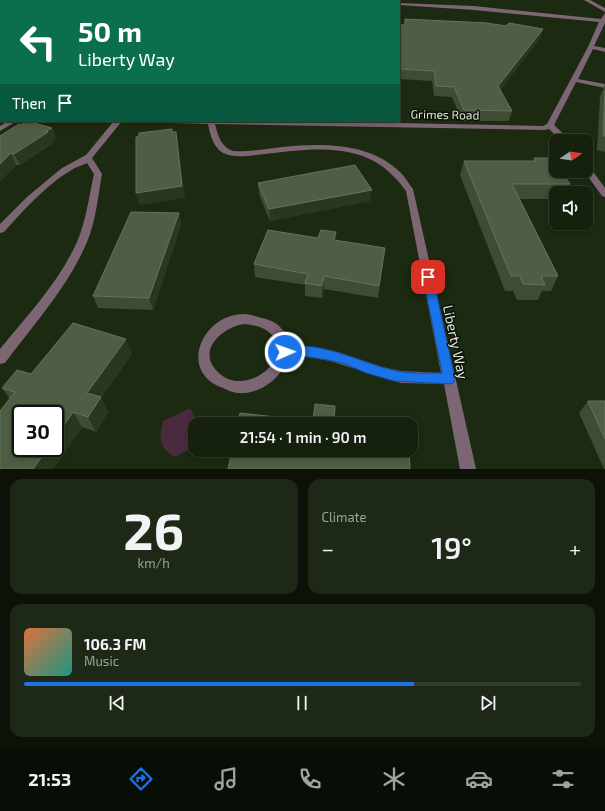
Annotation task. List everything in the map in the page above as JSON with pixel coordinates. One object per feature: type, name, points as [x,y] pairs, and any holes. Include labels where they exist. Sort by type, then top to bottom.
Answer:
[{"type":"street","points":[[586,0],[605,10]]},
{"type":"street","points":[[400,4],[475,6],[604,19],[550,125],[560,134]]},
{"type":"street","points":[[591,47],[605,50]]},
{"type":"street","points":[[573,80],[605,86]]},
{"type":"street","points":[[0,129],[11,122]]},
{"type":"street","points":[[0,230],[47,184],[64,170],[88,158],[110,128],[117,122]]},
{"type":"street","name":"Grimes Road","points":[[211,122],[544,128],[550,125]]},
{"type":"street","name":"Liberty Way","points":[[211,122],[214,137],[218,145],[227,152],[238,154],[305,147],[340,148],[357,151],[374,158],[403,179],[410,191],[468,469]]},
{"type":"street","points":[[0,359],[63,277],[82,242],[90,219],[98,174],[88,158]]},
{"type":"street","points":[[593,178],[605,194]]},
{"type":"street","points":[[245,319],[257,320],[269,324],[278,331],[283,341],[285,352],[282,363],[274,373],[264,381],[251,386],[236,387],[224,384],[213,377],[206,368],[204,357],[205,346],[211,335],[226,324],[245,319]]},
{"type":"street","points":[[285,352],[302,351],[328,355],[346,359],[366,368],[394,376],[449,379]]},
{"type":"shaded area","points":[[190,408],[194,417],[188,417],[188,450],[175,457],[165,449],[161,442],[163,421]]},
{"type":"building","points":[[405,19],[487,23],[506,26],[509,23],[543,29],[498,86],[512,111],[464,110],[454,87],[436,86],[434,71],[400,69],[400,25],[405,25]]},
{"type":"building","points":[[605,91],[605,136],[603,136]]},
{"type":"building","points":[[26,122],[31,122],[52,128],[14,154],[11,153],[0,164],[0,136],[19,124],[21,125]]},
{"type":"building","points":[[172,129],[172,132],[176,132],[182,186],[136,193],[136,137],[139,136],[139,133]]},
{"type":"building","points":[[534,158],[549,158],[549,178],[566,178],[570,184],[512,184],[558,276],[541,276],[545,285],[523,284],[520,276],[511,276],[464,161],[536,161]]},
{"type":"building","points":[[355,165],[372,190],[269,209],[258,183]]},
{"type":"building","points":[[131,212],[179,213],[149,298],[93,296]]},
{"type":"building","points":[[268,230],[318,238],[321,230],[336,232],[334,240],[385,248],[379,286],[324,276],[322,286],[305,283],[308,274],[254,264]]},
{"type":"building","points":[[73,323],[126,339],[87,393],[101,397],[88,417],[73,412],[64,425],[64,405],[12,405],[12,457],[42,457],[33,469],[0,469],[0,411],[15,392],[2,388],[17,370],[31,374]]},
{"type":"building","points":[[588,401],[605,401],[605,439]]},
{"type":"building","points":[[315,404],[335,406],[334,417],[313,417]]},
{"type":"building","points":[[240,413],[276,417],[239,417]]},
{"type":"building","points":[[231,457],[409,457],[410,469],[228,469]]},
{"type":"route","points":[[285,352],[302,351],[328,355],[346,359],[366,368],[394,376],[449,379],[428,277]]}]
